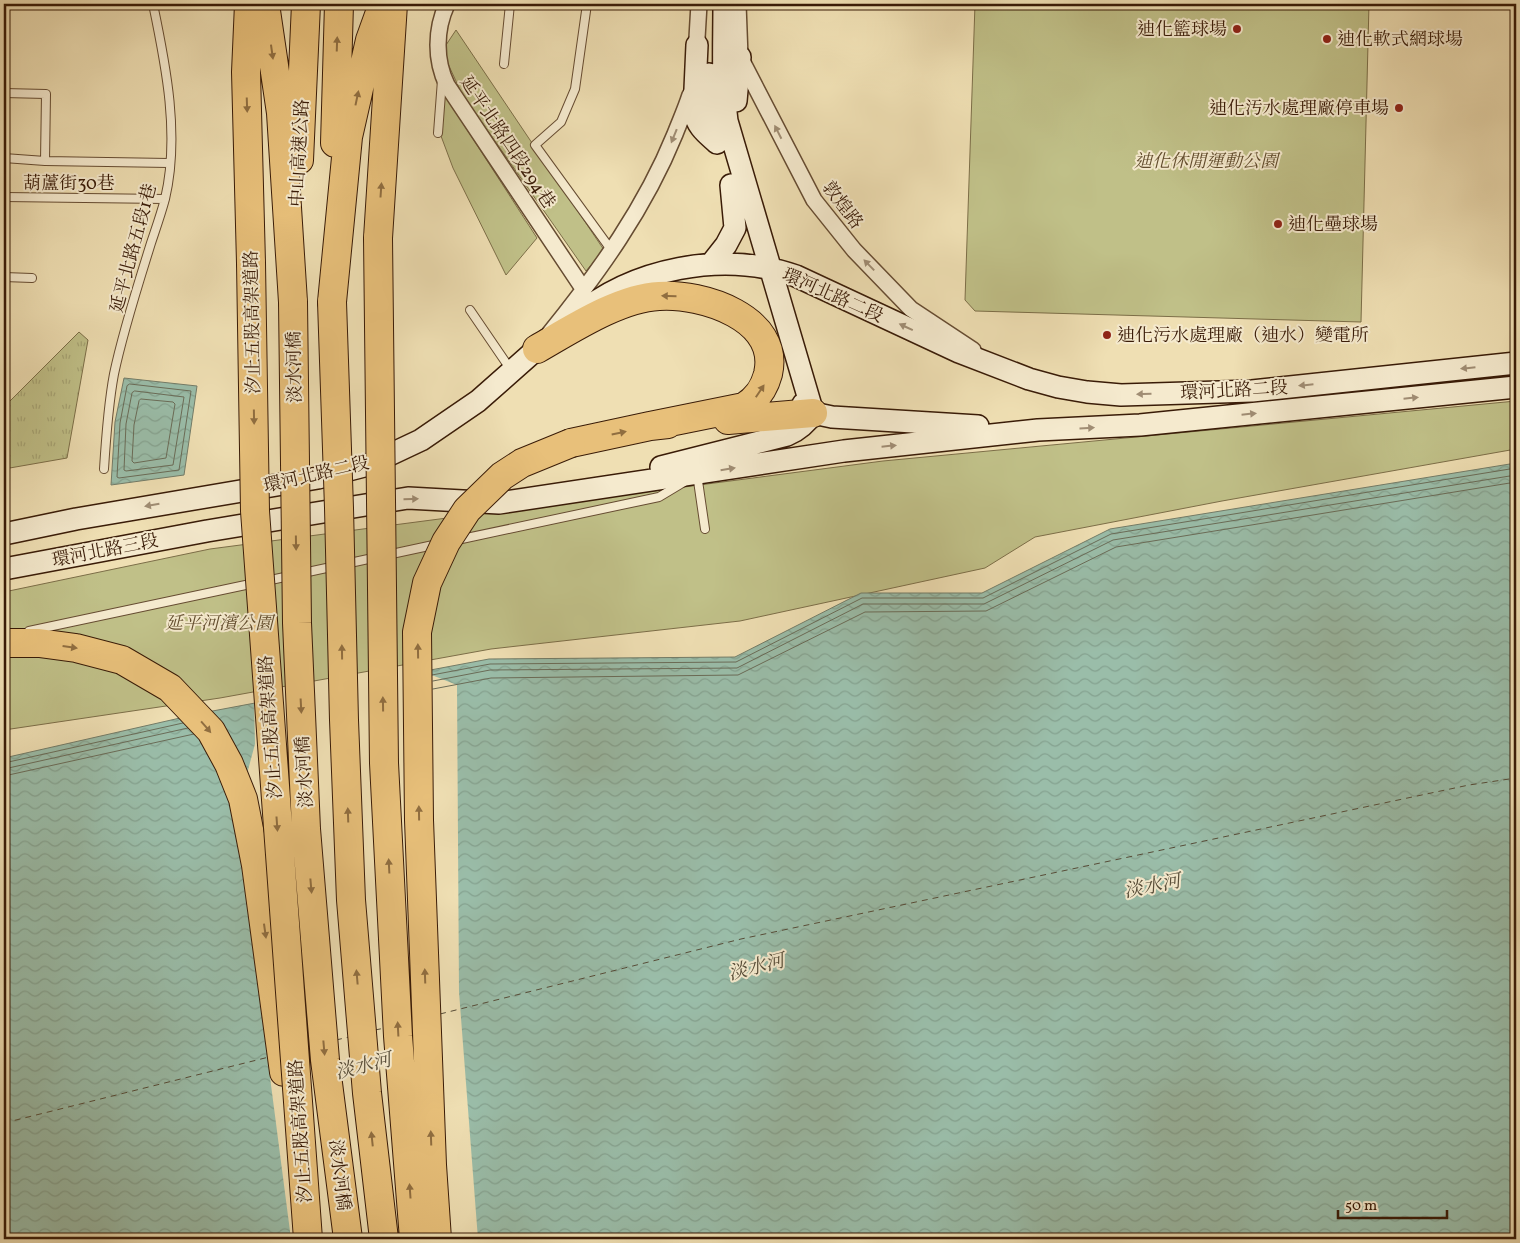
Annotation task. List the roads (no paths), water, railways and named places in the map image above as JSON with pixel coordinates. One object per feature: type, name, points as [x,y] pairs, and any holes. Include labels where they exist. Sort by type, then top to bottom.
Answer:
[{"type":"highway","name":"汐止五股高架道路","points":[[249,4],[246,72],[256,511],[308,1239]]},
{"type":"highway","points":[[265,4],[281,114],[293,302]]},
{"type":"highway","name":"中山高速公路","points":[[293,302],[306,4]]},
{"type":"highway","name":"中山高速公路","points":[[332,302],[339,4]]},
{"type":"highway","points":[[332,302],[348,137],[370,40],[382,4]]},
{"type":"highway","points":[[393,4],[378,238],[384,762],[398,1036],[414,1239]]},
{"type":"highway","points":[[437,1239],[432,1165],[419,820],[417,632],[427,583],[446,542],[467,510],[502,476],[522,463],[571,443],[744,406],[753,401],[766,383],[769,368],[769,353],[763,340],[747,321],[713,302],[683,296],[658,296],[638,300],[610,310],[537,349]]},
{"type":"highway","name":"淡水河橋","points":[[293,302],[297,623],[306,829],[325,1060],[348,1239]]},
{"type":"highway","name":"淡水河橋","points":[[332,302],[351,900],[367,1093],[384,1239]]},
{"type":"highway","points":[[650,426],[813,413]]},
{"type":"highway","points":[[13,637],[76,648],[122,660],[170,688],[210,731],[229,764],[243,800],[256,865],[308,1239]]},
{"type":"main road","points":[[710,4],[709,104],[712,124],[725,142],[763,267],[813,413]]},
{"type":"main road","points":[[711,264],[726,246],[734,228],[725,142],[724,4]]},
{"type":"main road","points":[[697,46],[694,112],[696,122],[700,129],[725,142]]},
{"type":"main road","points":[[725,142],[740,57]]},
{"type":"main road","points":[[731,185],[763,267]]},
{"type":"main road","name":"環河北路二段","points":[[200,497],[318,478],[368,465],[421,440],[478,402],[584,309],[604,296],[645,278],[683,268],[711,264],[763,267],[796,276],[959,352],[1004,370],[1058,387],[1088,392],[1121,395],[1252,391],[1516,363]]},
{"type":"main road","name":"環河北路二段","points":[[207,531],[408,498],[499,503],[844,451],[1038,430],[1140,425],[1516,387]]},
{"type":"main road","points":[[813,413],[832,417],[1038,430]]},
{"type":"main road","points":[[537,497],[787,435],[798,431],[813,413]]},
{"type":"main road","name":"環河北路三段","points":[[4,534],[200,497]]},
{"type":"main road","name":"環河北路三段","points":[[4,569],[207,531]]},
{"type":"street","name":"延平北路四段294巷","points":[[447,4],[442,14],[438,40],[438,61],[442,75],[584,290]]},
{"type":"street","points":[[537,349],[612,251],[647,195],[666,156],[693,83],[699,4]]},
{"type":"street","name":"敦煌路","points":[[738,4],[740,57],[814,200],[854,250],[911,310],[1004,370]]},
{"type":"lane","name":"延平北路五段1巷","points":[[104,468],[107,425],[115,373],[138,286],[165,199],[170,163],[171,118],[153,4]]},
{"type":"lane","points":[[504,64],[510,4]]},
{"type":"lane","points":[[588,4],[575,89],[561,122],[536,145],[612,251]]},
{"type":"lane","points":[[438,134],[442,75]]},
{"type":"lane","points":[[4,93],[46,94],[45,161]]},
{"type":"lane","points":[[4,158],[45,161],[170,163]]},
{"type":"lane","name":"葫蘆街30巷","points":[[4,197],[165,199]]},
{"type":"lane","points":[[4,277],[32,278]]},
{"type":"lane","points":[[470,310],[512,372]]},
{"type":"lane","points":[[4,636],[13,637],[659,497],[697,473],[705,529]]},
{"type":"water","points":[[124,378],[197,386],[184,475],[111,485],[115,422]]},
{"type":"water","name":"淡水河","points":[[1516,463],[1516,1239],[4,1239],[4,758],[202,713],[489,659],[735,657],[861,593],[982,593],[1110,529]]},
{"type":"place","name":"迪化籃球場","points":[[1237,29]]},
{"type":"place","name":"迪化軟式網球場","points":[[1327,39]]},
{"type":"place","name":"迪化汚水處理廠停車場","points":[[1399,108]]},
{"type":"place","name":"迪化壘球場","points":[[1278,224]]},
{"type":"place","name":"迪化污水處理廠（迪水）變電所","points":[[1107,335]]},
{"type":"park label","name":"迪化休閒運動公園","points":[[1206,161]]},
{"type":"park label","name":"延平河濱公園","points":[[219,623]]}]
